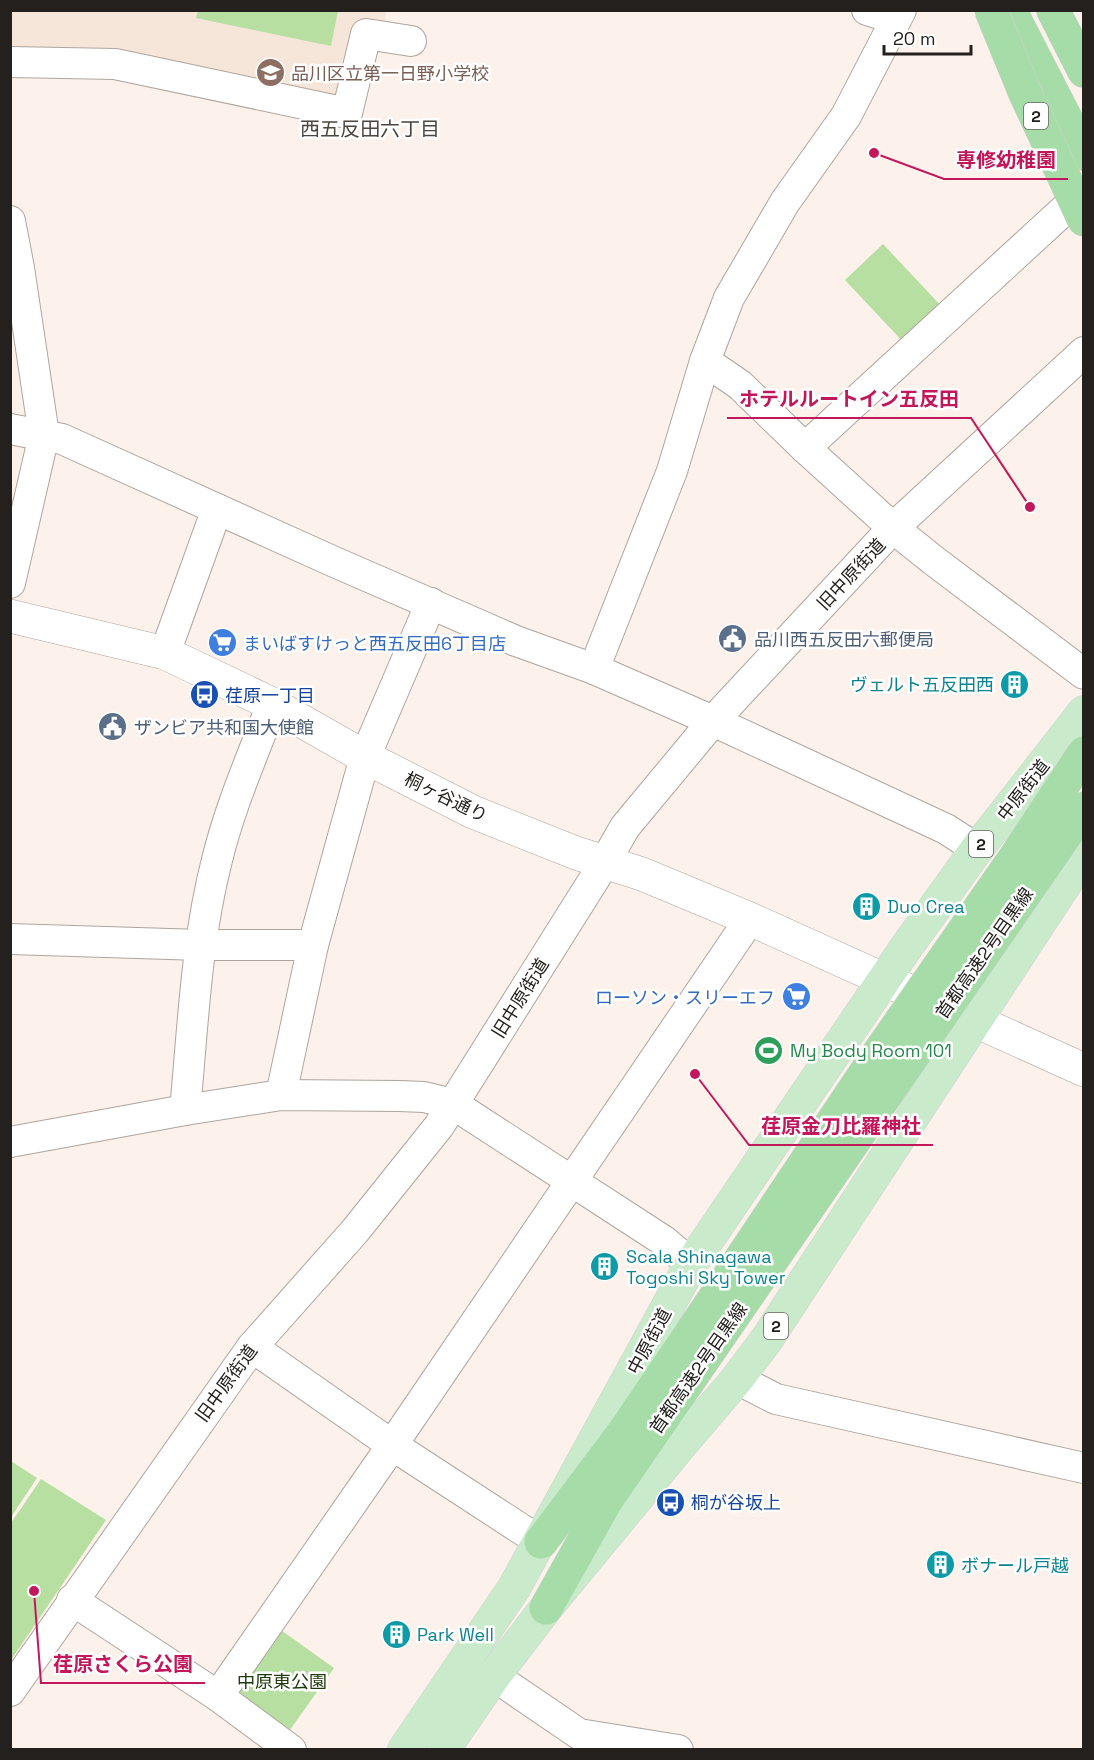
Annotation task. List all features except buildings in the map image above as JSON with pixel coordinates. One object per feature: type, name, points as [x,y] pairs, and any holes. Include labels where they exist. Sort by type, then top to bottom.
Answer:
[{"type":"highway","name":"2","points":[[991,10],[1025,93],[1081,211]]},
{"type":"highway","name":"2","points":[[1010,10],[1083,154]]},
{"type":"highway","points":[[1053,10],[1083,71]]},
{"type":"highway","name":"首都高速2号目黒線","points":[[546,1608],[606,1501],[878,1054],[1016,856],[1083,753]]},
{"type":"highway","name":"首都高速2号目黒線","points":[[541,1542],[623,1433],[727,1303],[1083,808]]},
{"type":"main road","name":"2","points":[[981,10],[1081,211]]},
{"type":"main road","name":"中原街道","points":[[404,1749],[514,1588],[691,1264],[884,980],[977,849],[1083,712]]},
{"type":"main road","name":"2","points":[[444,1749],[494,1676],[546,1608],[737,1380],[767,1339],[1083,855]]},
{"type":"street","points":[[594,669],[672,471],[705,361],[729,298],[785,202],[846,117],[898,15],[867,10]]},
{"type":"street","points":[[10,62],[115,64],[347,113],[366,34],[411,41]]},
{"type":"street","points":[[805,448],[1081,211]]},
{"type":"street","points":[[10,221],[20,268],[44,435],[10,583]]},
{"type":"street","name":"旧中原街道","points":[[10,1691],[252,1347],[355,1231],[439,1126],[625,827],[713,721],[893,528],[1083,352]]},
{"type":"street","points":[[705,361],[740,385],[893,528],[1083,674]]},
{"type":"street","points":[[10,429],[62,439],[516,641],[594,669],[713,721],[946,829],[977,849]]},
{"type":"street","points":[[165,652],[217,509]]},
{"type":"street","points":[[281,1095],[313,945],[365,757],[431,603]]},
{"type":"street","name":"桐ヶ谷通り","points":[[10,616],[165,652],[272,704],[365,757],[472,812],[642,874],[750,919],[1083,1070]]},
{"type":"street","points":[[185,1110],[201,945],[216,861],[227,822],[272,704]]},
{"type":"street","points":[[218,1696],[750,919]]},
{"type":"street","points":[[10,939],[201,945],[313,945]]},
{"type":"street","points":[[10,1142],[281,1095],[424,1097],[453,1104],[664,1241],[691,1264]]},
{"type":"street","points":[[252,1347],[392,1445],[541,1542]]},
{"type":"street","points":[[737,1380],[776,1399],[1083,1468]]},
{"type":"street","points":[[72,1600],[218,1696],[291,1749]]},
{"type":"street","points":[[494,1676],[579,1734],[678,1749]]},
{"type":"shaded area","name":"品川区立第一日野小学校","points":[[11,11],[386,11],[385,27],[341,103],[11,47]]},
{"type":"green space","points":[[198,10],[338,11],[331,46],[196,18]]},
{"type":"green space","points":[[883,244],[944,309],[906,345],[845,280]]},
{"type":"green space","points":[[11,1461],[37,1478],[11,1517]]},
{"type":"green space","points":[[41,1479],[106,1520],[11,1660],[11,1523]]},
{"type":"green space","name":"中原東公園","points":[[278,1628],[334,1668],[287,1734],[230,1695]]},
{"type":"place","name":"品川区立第一日野小学校","points":[[270,73]]},
{"type":"place","name":"専修幼稚園","points":[[874,153]]},
{"type":"place","name":"ホテルルートイン五反田","points":[[1030,507]]},
{"type":"place","name":"品川西五反田六郵便局","points":[[733,639]]},
{"type":"place","name":"まいばすけっと西五反田6丁目店","points":[[222,643]]},
{"type":"place","name":"ヴェルト五反田西","points":[[1015,684]]},
{"type":"place","name":"荏原一丁目","points":[[204,695]]},
{"type":"place","name":"ザンビア共和国大使館","points":[[113,727]]},
{"type":"place","name":"Duo Crea","points":[[866,906]]},
{"type":"place","name":"ローソン・スリーエフ","points":[[796,997]]},
{"type":"place","name":"My Body Room 101","points":[[769,1050]]},
{"type":"place","name":"荏原金刀比羅神社","points":[[695,1074]]},
{"type":"place","name":"Scala Shinagawa Togoshi Sky Tower","points":[[605,1266]]},
{"type":"place","name":"桐が谷坂上","points":[[670,1502]]},
{"type":"place","name":"ボナール戸越","points":[[940,1565]]},
{"type":"place","name":"荏原さくら公園","points":[[34,1591]]},
{"type":"place","name":"Park Well","points":[[396,1634]]},
{"type":"district","name":"西五反田六丁目","points":[[370,129]]}]
